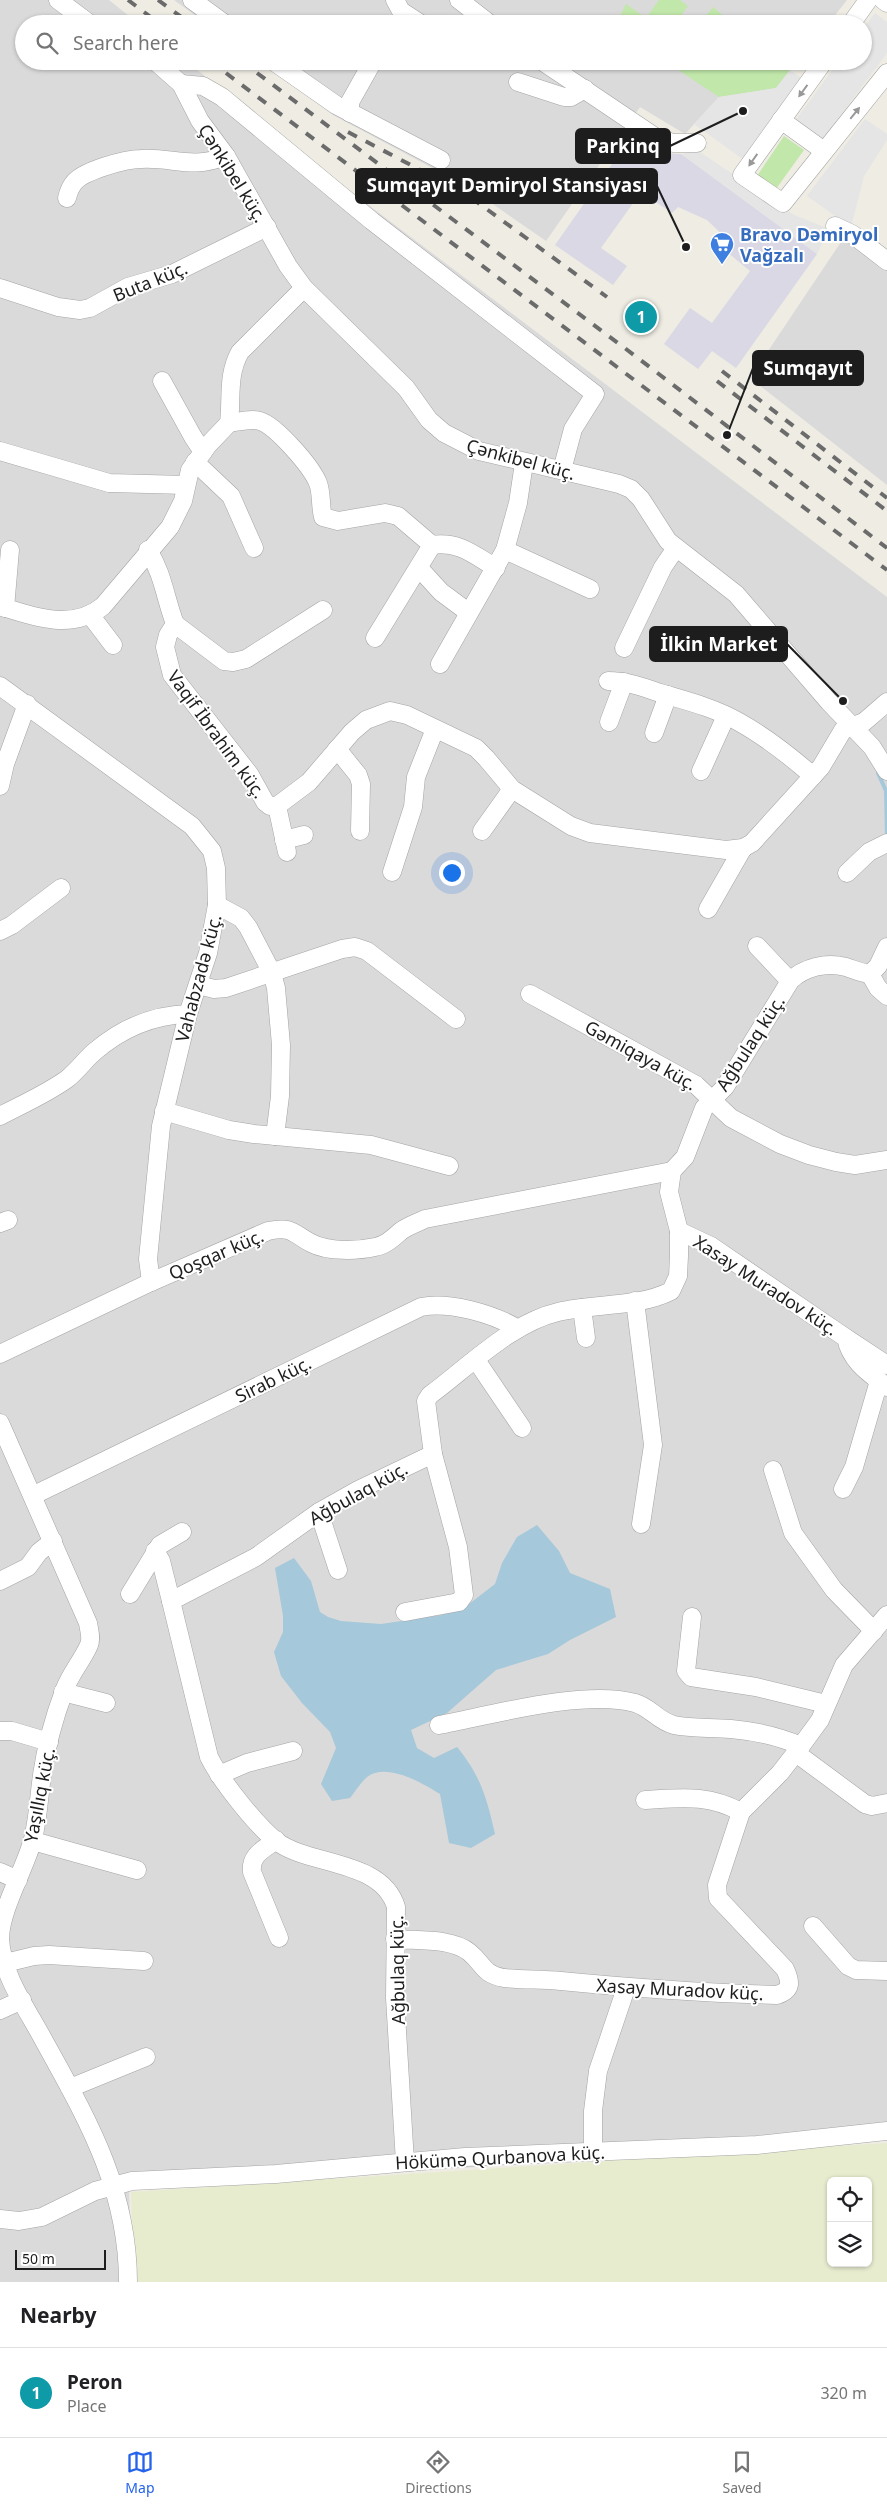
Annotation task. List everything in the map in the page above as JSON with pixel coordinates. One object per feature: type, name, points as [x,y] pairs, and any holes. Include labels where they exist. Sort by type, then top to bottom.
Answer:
[{"type":"street","points":[[58,0],[78,15]]},
{"type":"street","points":[[192,0],[213,15]]},
{"type":"street","points":[[459,0],[478,15]]},
{"type":"street","points":[[857,15],[868,0]]},
{"type":"street","points":[[883,0],[887,3]]},
{"type":"street","name":"Çənkibel küç.","points":[[165,70],[181,84],[200,121],[226,156],[288,266],[304,288],[406,388],[429,420],[444,433],[479,451],[619,484],[632,489],[641,499],[668,541],[736,594],[829,702],[855,727],[872,747],[887,771]]},
{"type":"street","points":[[284,70],[295,79],[350,113],[441,160]]},
{"type":"street","points":[[350,113],[350,102],[368,70]]},
{"type":"street","points":[[556,70],[655,137],[672,143],[697,143]]},
{"type":"street","points":[[817,70],[742,175],[783,203],[887,73]]},
{"type":"street","points":[[518,82],[564,97],[571,97],[586,89]]},
{"type":"street","points":[[181,84],[203,86],[222,97],[372,222],[595,394],[573,429],[562,470]]},
{"type":"street","points":[[781,120],[824,151]]},
{"type":"street","points":[[66,198],[73,183],[79,178],[122,162],[147,159],[203,163],[226,156]]},
{"type":"street","points":[[835,226],[852,234],[887,261]]},
{"type":"street","name":"Buta küç.","points":[[0,288],[58,307],[80,310],[90,308],[128,287],[172,274],[267,227]]},
{"type":"street","points":[[10,550],[3,607],[53,619],[73,620],[91,616],[125,582],[148,550],[170,527],[179,511],[190,470],[229,423],[233,364],[240,352],[304,288]]},
{"type":"street","points":[[162,381],[193,437],[199,457],[230,496],[254,548]]},
{"type":"street","points":[[229,423],[258,420],[268,424],[277,432],[313,475],[318,484],[323,517],[338,522],[385,512],[398,516],[432,545],[447,543],[457,545],[496,568]]},
{"type":"street","points":[[0,451],[109,483],[186,485]]},
{"type":"street","points":[[440,664],[505,550],[518,503],[524,462]]},
{"type":"street","points":[[375,638],[420,569],[432,545]]},
{"type":"street","points":[[624,648],[663,567],[676,548]]},
{"type":"street","points":[[148,550],[159,567],[168,606],[175,624],[224,660],[233,662],[246,659],[323,610]]},
{"type":"street","points":[[505,550],[590,589]]},
{"type":"street","points":[[420,569],[441,592],[468,612]]},
{"type":"street","points":[[91,616],[113,645]]},
{"type":"street","name":"Vaqif İbrahim küç.","points":[[175,624],[168,635],[165,647],[172,676],[250,775],[265,802],[270,806],[278,806],[309,782],[337,749],[366,720],[390,711],[406,715],[476,748],[512,789],[571,826],[590,833],[717,849],[743,848]]},
{"type":"street","points":[[609,722],[616,681],[668,695],[738,721],[783,750],[813,776]]},
{"type":"street","name":"Vahabzadə küç.","points":[[0,686],[192,826],[203,837],[212,851],[216,868],[217,905],[199,985],[188,1014],[164,1111],[148,1259],[152,1282]]},
{"type":"street","points":[[654,733],[668,695]]},
{"type":"street","points":[[708,909],[743,848],[752,843],[813,776],[843,730],[855,727],[869,718],[887,702]]},
{"type":"street","points":[[0,786],[5,764],[27,704]]},
{"type":"street","points":[[701,771],[726,716]]},
{"type":"street","points":[[392,872],[413,807],[416,777],[435,729]]},
{"type":"street","points":[[337,749],[358,775],[360,784],[360,831]]},
{"type":"street","points":[[482,830],[512,789]]},
{"type":"street","points":[[278,806],[285,846],[304,835]]},
{"type":"street","points":[[847,874],[869,852],[887,843]]},
{"type":"street","points":[[0,931],[12,925],[61,888]]},
{"type":"street","points":[[217,905],[241,918],[248,927],[272,974],[278,1006],[281,1045],[280,1096],[275,1136]]},
{"type":"street","points":[[757,946],[790,981]]},
{"type":"street","points":[[199,985],[214,989],[226,988],[342,949],[355,947],[367,951],[456,1019]]},
{"type":"street","points":[[887,947],[878,966],[870,974],[878,988],[887,996]]},
{"type":"street","name":"Ağbulaq küç.","points":[[672,1171],[685,1158],[700,1115],[726,1087],[790,981],[806,969],[816,967],[845,967],[870,974]]},
{"type":"street","name":"Gəmiqaya küç.","points":[[530,994],[696,1085],[731,1118],[780,1144],[809,1156],[856,1165],[887,1160]]},
{"type":"street","points":[[0,1116],[49,1091],[70,1077],[93,1053],[126,1030],[150,1019],[168,1014],[188,1014]]},
{"type":"street","points":[[164,1111],[229,1130],[371,1145],[449,1166]]},
{"type":"street","points":[[405,1612],[459,1602],[464,1595],[458,1547],[433,1454],[426,1401],[430,1395],[518,1329],[550,1314],[663,1295],[675,1286],[678,1276],[679,1231],[670,1192],[672,1171]]},
{"type":"street","name":"Qoşqar küç.","points":[[0,1354],[152,1282],[268,1231],[278,1229],[299,1234],[311,1244],[342,1250],[376,1247],[389,1242],[412,1224],[425,1219],[672,1171]]},
{"type":"street","name":"Xasay Muradov küç.","points":[[679,1231],[711,1246],[846,1338],[852,1356],[883,1384]]},
{"type":"street","points":[[636,1301],[653,1445],[641,1524]]},
{"type":"street","name":"Sirab küç.","points":[[34,1495],[421,1307],[435,1304],[452,1306],[509,1324],[518,1329]]},
{"type":"street","points":[[582,1308],[586,1338]]},
{"type":"street","points":[[846,1338],[887,1365]]},
{"type":"street","points":[[476,1360],[522,1428]]},
{"type":"street","points":[[843,1489],[854,1467],[883,1384]]},
{"type":"street","name":"Yaşıllıq küç.","points":[[0,1423],[34,1495],[88,1623],[90,1635],[89,1644],[74,1667],[63,1692],[49,1742],[33,1841],[1,1928],[1,1950],[22,2000],[70,2088],[106,2164],[114,2185],[125,2236],[128,2282]]},
{"type":"street","name":"Ağbulaq küç.","points":[[404,2162],[395,1998],[396,1907],[393,1896],[385,1887],[342,1864],[287,1847],[276,1840],[219,1775],[209,1757],[171,1601],[256,1557],[319,1512],[358,1490],[433,1454]]},
{"type":"street","points":[[773,1470],[793,1533],[834,1590],[874,1630]]},
{"type":"street","points":[[319,1512],[338,1570]]},
{"type":"street","points":[[130,1594],[160,1545],[182,1532]]},
{"type":"street","points":[[0,1581],[28,1567],[39,1552],[53,1542]]},
{"type":"street","points":[[155,1551],[161,1561],[171,1601]]},
{"type":"street","name":"Xasay Muradov küç.","points":[[395,1939],[446,1943],[459,1946],[470,1952],[483,1969],[492,1975],[626,1988],[777,1995],[786,1992],[790,1987],[790,1979],[785,1969],[726,1908],[716,1892],[741,1812],[780,1773],[820,1720],[844,1665],[887,1615]]},
{"type":"street","points":[[692,1617],[686,1671],[691,1676],[756,1687],[826,1704]]},
{"type":"street","points":[[63,1692],[106,1703]]},
{"type":"street","points":[[439,1725],[558,1703],[602,1700],[634,1702],[645,1707],[662,1721],[674,1725],[734,1729],[789,1741],[865,1804],[872,1806],[887,1803]]},
{"type":"street","points":[[0,1731],[12,1731],[49,1742]]},
{"type":"street","points":[[219,1775],[247,1763],[293,1751]]},
{"type":"street","points":[[645,1800],[706,1799],[723,1802],[741,1812]]},
{"type":"street","points":[[276,1840],[253,1858],[251,1864],[252,1872],[279,1938]]},
{"type":"street","points":[[33,1841],[137,1870]]},
{"type":"street","points":[[0,1872],[18,1880]]},
{"type":"street","points":[[813,1926],[848,1966],[856,1970],[887,1971]]},
{"type":"street","points":[[5,1963],[34,1956],[144,1961]]},
{"type":"street","points":[[593,2150],[593,2111],[598,2072],[626,1988]]},
{"type":"street","points":[[0,2010],[22,2000]]},
{"type":"street","points":[[70,2088],[146,2057]]},
{"type":"street","name":"Hökümə Qurbanova küç.","points":[[0,2218],[19,2221],[42,2217],[95,2192],[132,2181],[276,2174],[404,2162],[593,2150],[681,2149],[757,2145],[887,2131]]},
{"type":"shaded area","points":[[0,0],[109,0],[128,15],[15,15],[15,70],[197,70],[338,182],[887,597],[887,2140],[129,2190],[132,2282],[0,2282]]},
{"type":"shaded area","points":[[174,0],[847,0],[835,15],[195,15]]},
{"type":"shaded area","points":[[875,13],[887,22],[887,53],[822,140],[795,121],[832,70],[872,70],[872,17]]},
{"type":"shaded area","points":[[271,70],[791,70],[776,88],[719,97],[685,134],[640,107],[546,241],[468,187],[333,115]]},
{"type":"shaded area","points":[[790,70],[803,79],[744,160],[694,124],[719,97],[776,88]]},
{"type":"shaded area","points":[[865,119],[887,134],[887,140],[864,176],[851,227],[807,196]]},
{"type":"shaded area","points":[[631,137],[656,153],[681,154],[817,254],[736,368],[712,351],[698,369],[664,344],[690,308],[712,323],[750,271],[727,252],[731,243],[707,220],[678,207],[672,213],[641,192],[601,248],[627,266],[613,285],[555,245]]},
{"type":"shaded area","points":[[697,150],[792,214],[829,229],[817,254],[681,154]]},
{"type":"shaded area","points":[[851,227],[887,252],[887,485],[750,378]]},
{"type":"green space","points":[[659,0],[680,0],[688,6],[682,15],[648,15]]},
{"type":"green space","points":[[626,4],[642,15],[620,15]]},
{"type":"green space","points":[[713,7],[722,15],[707,15]]},
{"type":"green space","points":[[678,70],[790,70],[776,88],[719,97]]},
{"type":"green space","points":[[784,136],[804,150],[776,189],[757,176]]},
{"type":"green space","points":[[887,2143],[887,2282],[134,2282],[131,2192]]},
{"type":"water","points":[[537,1525],[559,1551],[570,1573],[610,1589],[616,1617],[570,1640],[548,1654],[496,1670],[447,1713],[411,1730],[417,1748],[434,1758],[457,1747],[472,1768],[482,1788],[495,1834],[471,1848],[449,1843],[440,1794],[414,1780],[394,1773],[375,1773],[365,1779],[350,1798],[332,1801],[321,1784],[336,1748],[330,1732],[302,1703],[281,1676],[274,1652],[283,1632],[283,1616],[275,1568],[294,1558],[311,1581],[320,1612],[341,1621],[381,1624],[442,1615],[469,1604],[495,1584],[502,1563],[517,1537]]},
{"type":"waterway","points":[[878,773],[886,791],[887,836]]},
{"type":"railway","points":[[128,0],[148,15]]},
{"type":"railway","points":[[158,0],[179,15]]},
{"type":"railway","points":[[222,70],[887,570]]},
{"type":"railway","points":[[253,70],[626,349],[887,548]]},
{"type":"railway","points":[[348,132],[466,194],[607,297]]},
{"type":"railway","points":[[722,371],[887,498]]},
{"type":"railway","points":[[717,381],[887,511]]},
{"type":"place","name":"Parkinq","points":[[743,111]]},
{"type":"place","name":"Sumqayıt Dəmiryol Stansiyası","points":[[686,247]]},
{"type":"place","name":"Bravo Dəmiryol Vağzalı","points":[[722,265]]},
{"type":"place","name":"Peron","points":[[641,317]]},
{"type":"place","name":"Sumqayıt","points":[[727,435]]},
{"type":"place","name":"İlkin Market","points":[[843,701]]}]
